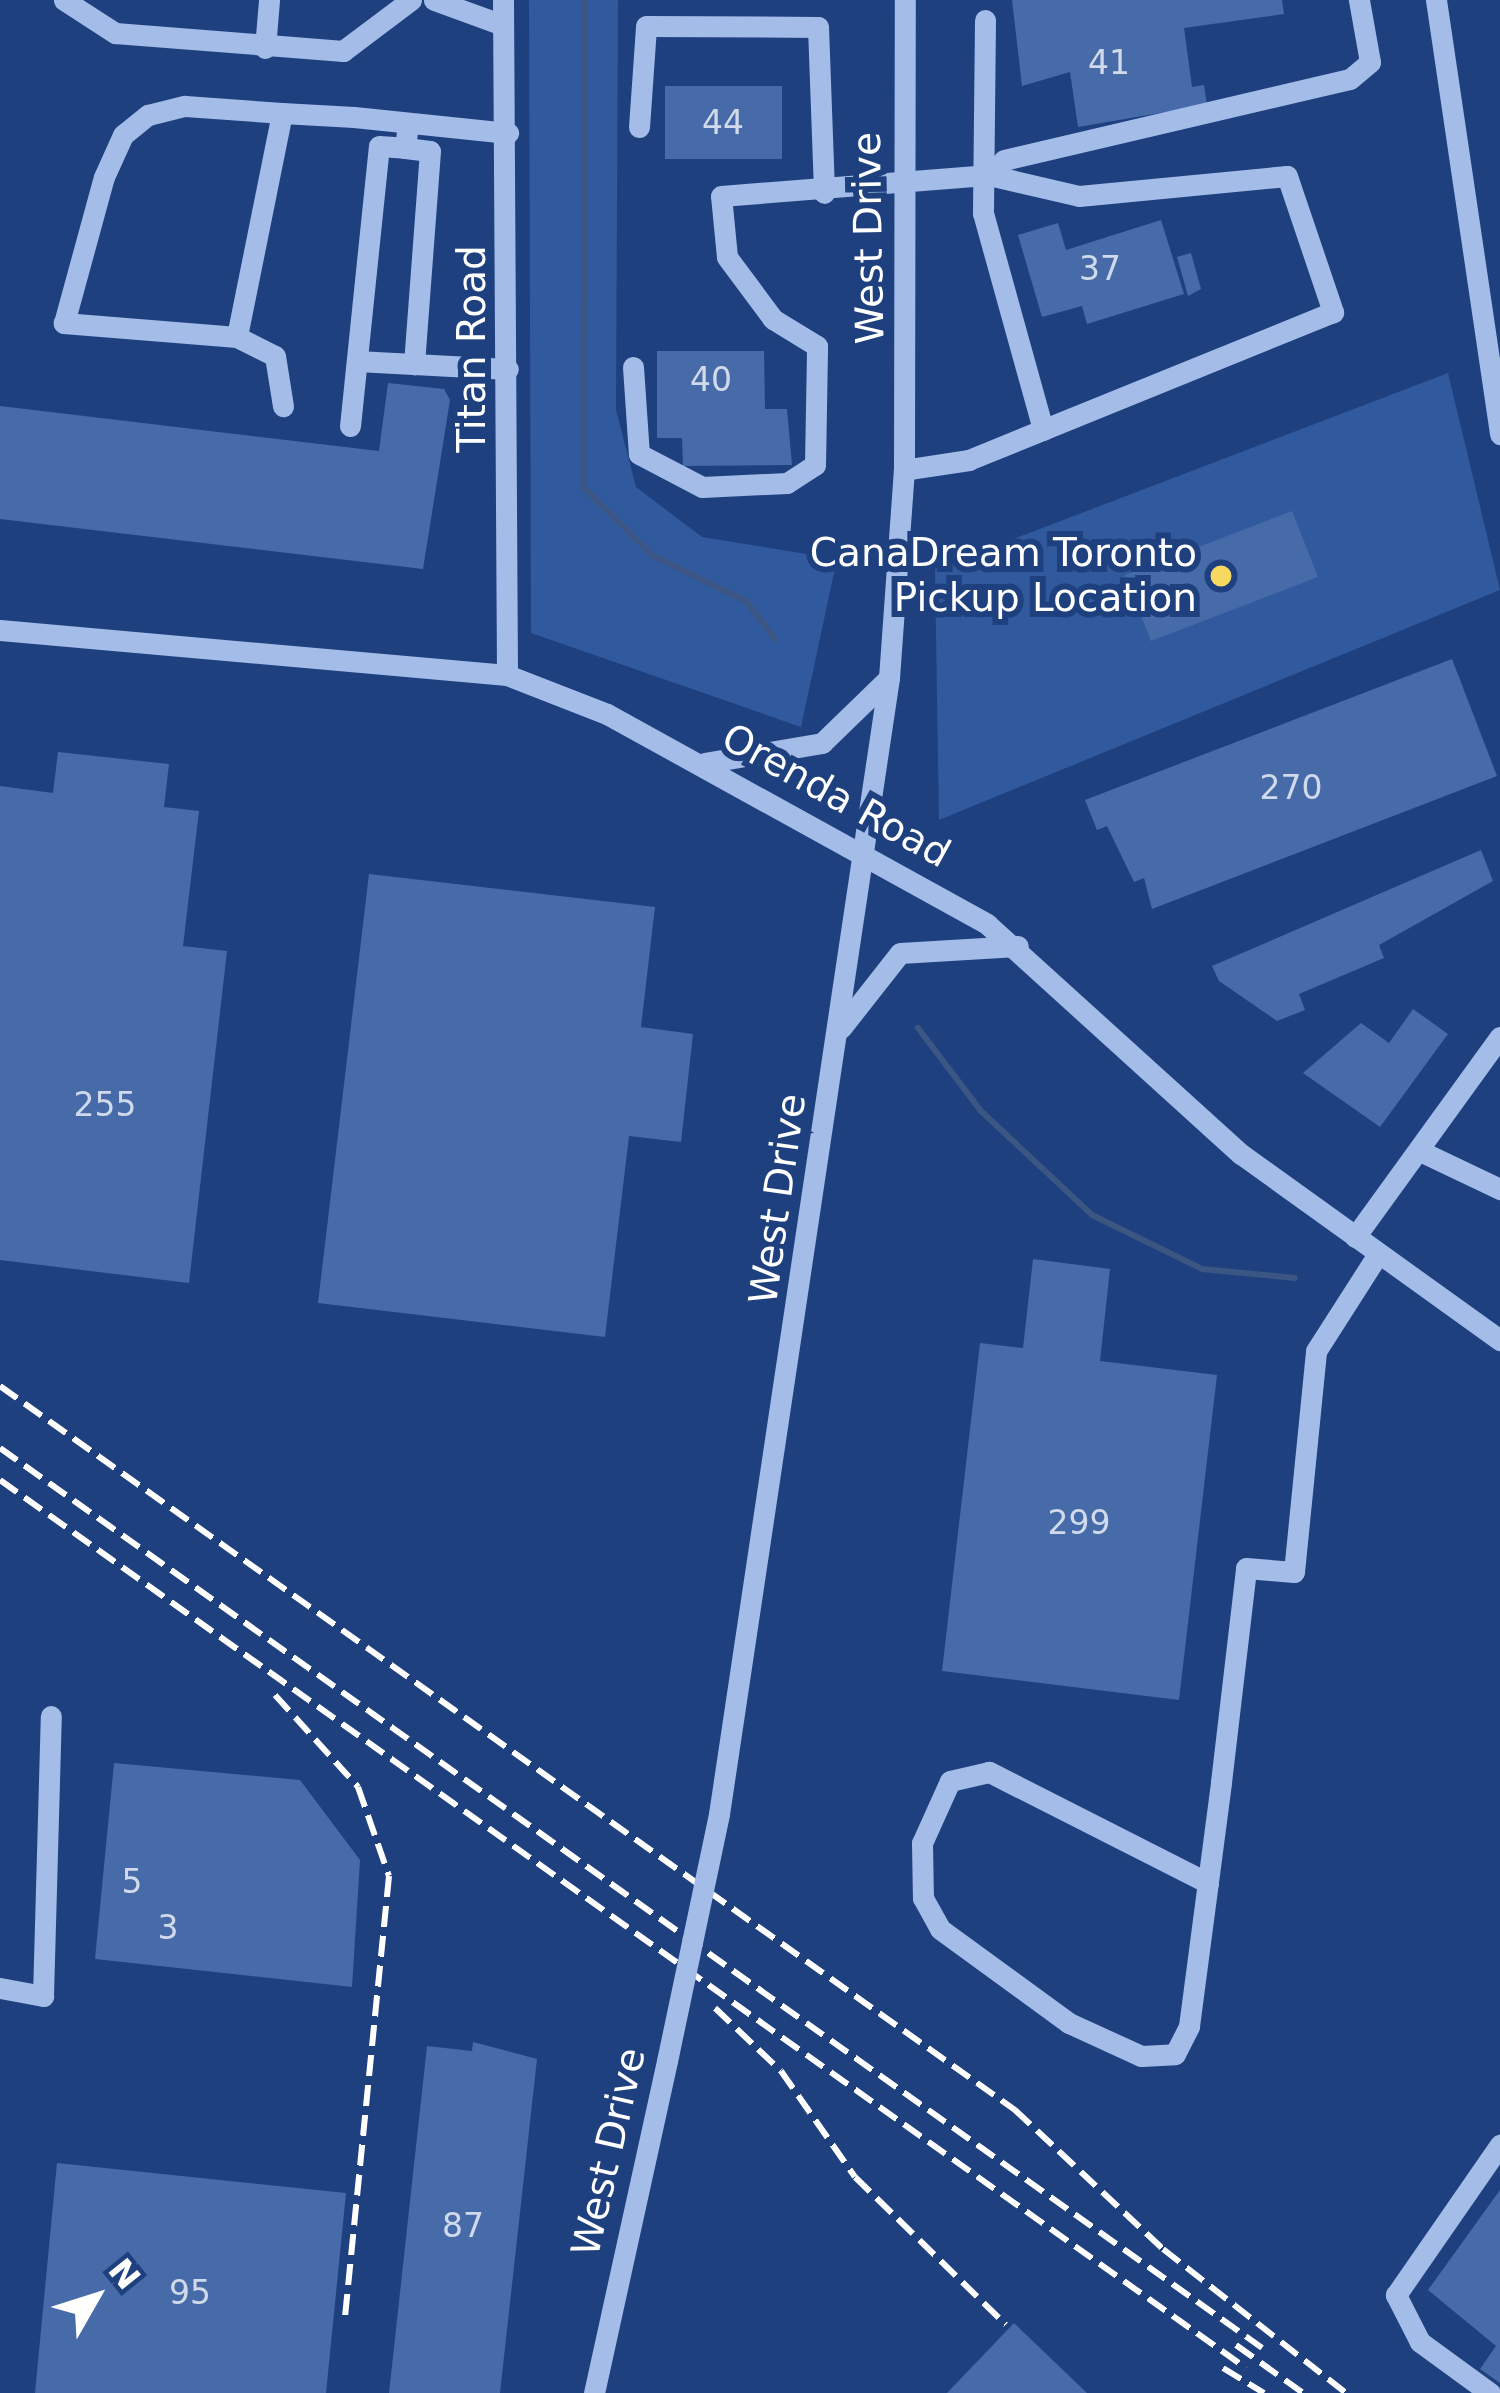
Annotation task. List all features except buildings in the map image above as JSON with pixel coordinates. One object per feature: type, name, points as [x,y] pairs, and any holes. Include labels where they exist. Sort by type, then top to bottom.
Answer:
[{"type":"street","points":[[64,0],[115,33],[343,51],[411,0]]},
{"type":"street","points":[[265,47],[269,0]]},
{"type":"street","points":[[434,0],[500,24]]},
{"type":"street","name":"Titan Road","points":[[503,0],[500,24],[508,133],[507,676]]},
{"type":"street","name":"West Drive","points":[[594,2393],[719,1814],[890,678],[904,470],[905,0]]},
{"type":"street","points":[[985,176],[1004,160],[1350,79],[1370,62],[1359,0]]},
{"type":"street","points":[[1436,0],[1500,434]]},
{"type":"street","points":[[986,20],[985,176],[1043,430]]},
{"type":"street","points":[[639,127],[646,26],[818,27],[824,193]]},
{"type":"street","points":[[283,406],[275,356],[237,337],[64,323],[123,135],[185,106],[508,133]]},
{"type":"street","points":[[237,337],[282,112]]},
{"type":"street","points":[[405,148],[408,124]]},
{"type":"street","points":[[350,426],[379,146],[430,151],[414,364]]},
{"type":"street","points":[[633,367],[639,454],[701,487],[787,483],[815,465],[818,346],[773,319],[728,257],[721,196],[903,190],[985,176],[1079,196],[1287,176],[1333,312],[1043,430],[904,470]]},
{"type":"street","points":[[357,361],[508,369]]},
{"type":"street","name":"Orenda Road","points":[[0,630],[507,676],[704,763],[1018,946],[1240,1154],[1500,1340]]},
{"type":"street","points":[[704,763],[823,743],[890,678]]},
{"type":"street","points":[[838,1033],[900,953],[1018,946]]},
{"type":"street","points":[[1354,1238],[1500,1037]]},
{"type":"street","points":[[1420,1151],[1500,1189]]},
{"type":"street","points":[[1208,1883],[989,1772],[950,1780],[922,1843],[923,1898],[940,1929],[1069,2024],[1141,2056],[1175,2054],[1189,2026],[1208,1883],[1246,1568],[1294,1572],[1316,1351],[1378,1254]]},
{"type":"street","points":[[0,1988],[43,1996],[52,1716]]},
{"type":"street","points":[[1490,2393],[1420,2342],[1396,2295],[1500,2145]]},
{"type":"shaded area","points":[[529,0],[618,0],[616,410],[636,487],[702,537],[837,559],[801,727],[531,633]]},
{"type":"shaded area","points":[[1448,373],[1500,590],[939,820],[935,569]]},
{"type":"waterway","points":[[585,0],[583,487],[652,555],[746,601],[775,639]]},
{"type":"waterway","points":[[918,1028],[981,1111],[1092,1215],[1202,1269],[1295,1278]]},
{"type":"railway","points":[[0,1386],[1015,2110],[1163,2249],[1346,2393]]},
{"type":"railway","points":[[0,1448],[1262,2348]]},
{"type":"railway","points":[[0,1480],[1246,2368]]},
{"type":"railway","points":[[275,1695],[358,1787],[389,1876],[345,2320]]},
{"type":"railway","points":[[715,2008],[781,2071],[855,2177],[1006,2325]]},
{"type":"railway","points":[[1236,2345],[1303,2393]]},
{"type":"railway","points":[[1223,2368],[1264,2393]]},
{"type":"place","name":"CanaDream Toronto Pickup Location","points":[[1221,576]]}]
